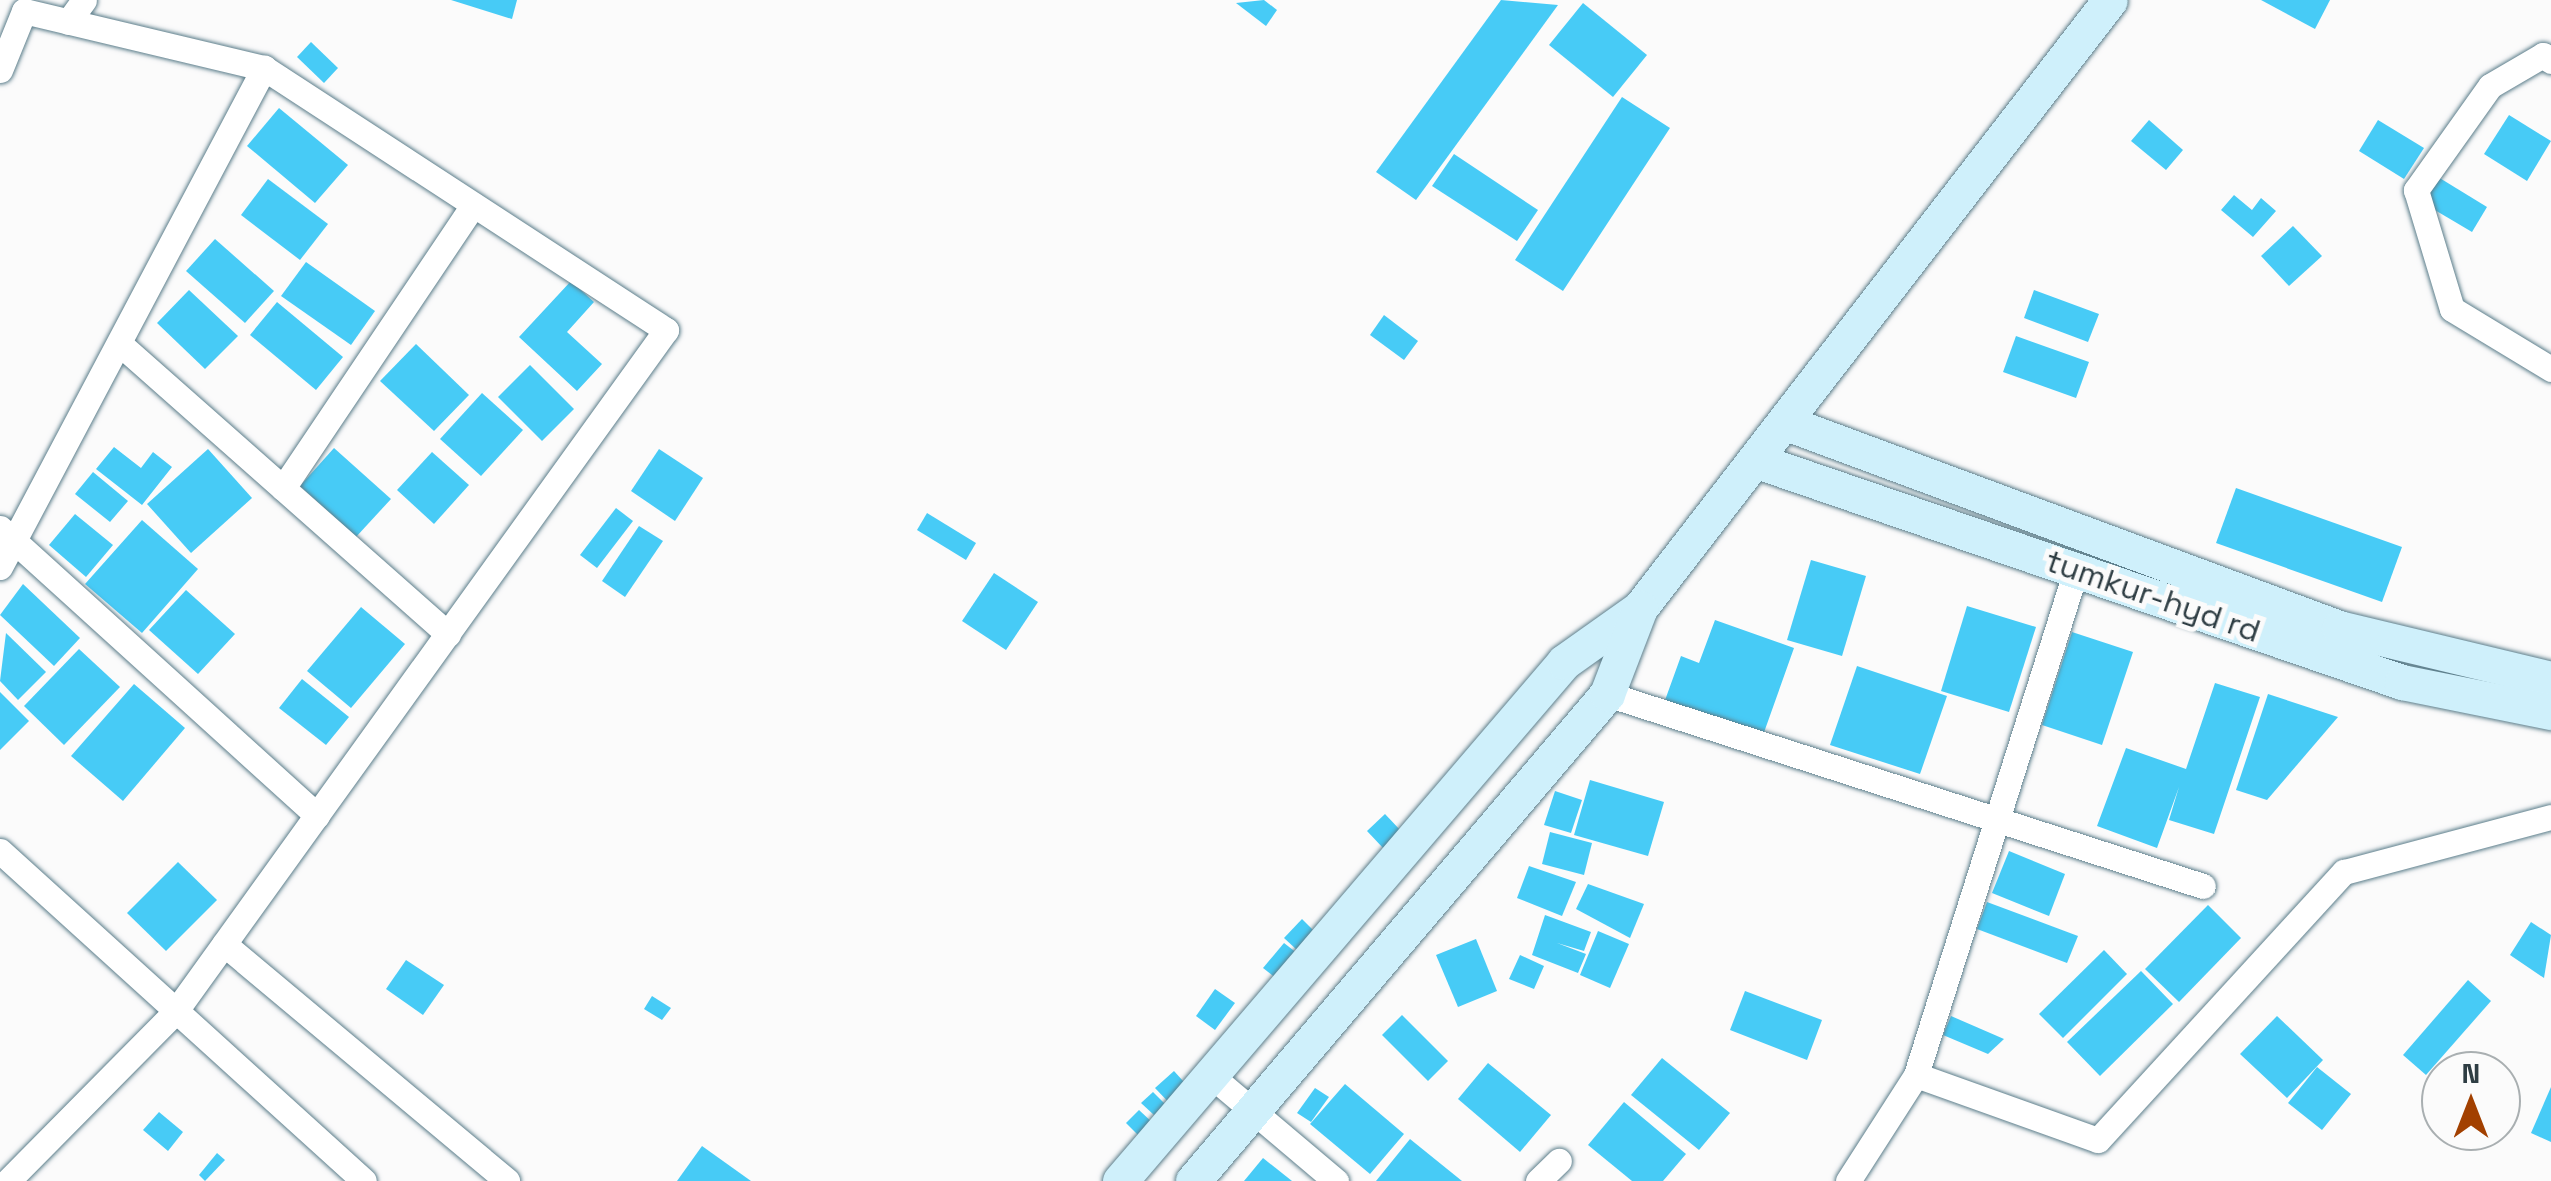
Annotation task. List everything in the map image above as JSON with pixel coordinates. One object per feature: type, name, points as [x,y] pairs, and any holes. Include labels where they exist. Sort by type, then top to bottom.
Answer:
[{"type":"main road","points":[[1120,1181],[1214,1078],[1564,662],[1640,608],[1760,462],[2110,0]]},
{"type":"main road","points":[[1789,424],[1891,466],[2339,628],[2551,679]]},
{"type":"main road","name":"tumkur-hyd rd","points":[[1760,462],[2402,682],[2551,712]]},
{"type":"main road","points":[[1192,1181],[1257,1113],[1606,694],[1640,608]]},
{"type":"street","points":[[68,22],[84,0]]},
{"type":"street","points":[[0,70],[24,11],[264,68],[666,330],[175,1012],[8,1181]]},
{"type":"street","points":[[2551,61],[2544,55],[2490,86],[2416,190],[2452,310],[2551,369]]},
{"type":"street","points":[[0,566],[8,534],[120,344],[264,68]]},
{"type":"street","points":[[283,488],[473,204]]},
{"type":"street","points":[[120,344],[448,634]]},
{"type":"street","points":[[8,534],[317,815]]},
{"type":"street","points":[[1848,1181],[1916,1076],[2076,570]]},
{"type":"street","points":[[1606,694],[2203,886]]},
{"type":"street","points":[[1916,1076],[2098,1140],[2344,872],[2551,817]]},
{"type":"street","points":[[0,850],[364,1181]]},
{"type":"street","points":[[224,944],[507,1181]]},
{"type":"street","points":[[1214,1078],[1336,1181]]},
{"type":"street","points":[[1538,1181],[1559,1161]]},
{"type":"building","points":[[451,0],[517,0],[512,19]]},
{"type":"building","points":[[1264,0],[1277,10],[1266,26],[1236,3]]},
{"type":"building","points":[[1501,0],[1558,5],[1416,200],[1376,172]]},
{"type":"building","points":[[2261,0],[2330,0],[2315,29]]},
{"type":"building","points":[[1583,3],[1647,55],[1613,97],[1549,45]]},
{"type":"building","points":[[311,42],[338,68],[324,83],[297,57]]},
{"type":"building","points":[[1622,97],[1670,128],[1563,291],[1515,260]]},
{"type":"building","points":[[279,108],[348,165],[315,203],[247,146]]},
{"type":"building","points":[[2509,115],[2551,141],[2527,181],[2484,154]]},
{"type":"building","points":[[2149,120],[2183,150],[2166,170],[2131,141]]},
{"type":"building","points":[[2378,120],[2424,148],[2404,179],[2359,151]]},
{"type":"building","points":[[1454,154],[1538,210],[1517,241],[1432,186]]},
{"type":"building","points":[[2438,177],[2487,207],[2472,232],[2423,203]]},
{"type":"building","points":[[268,179],[328,224],[300,260],[241,215]]},
{"type":"building","points":[[2234,195],[2252,210],[2261,198],[2276,211],[2253,237],[2221,210]]},
{"type":"building","points":[[2293,226],[2322,256],[2289,286],[2261,256]]},
{"type":"building","points":[[215,239],[274,291],[245,323],[186,271]]},
{"type":"building","points":[[306,262],[375,311],[351,345],[281,296]]},
{"type":"building","points":[[571,281],[594,302],[567,332],[602,364],[577,391],[519,337]]},
{"type":"building","points":[[189,290],[238,336],[205,369],[157,323]]},
{"type":"building","points":[[2034,290],[2099,314],[2088,342],[2024,318]]},
{"type":"building","points":[[277,302],[343,357],[316,390],[250,335]]},
{"type":"building","points":[[1384,315],[1418,341],[1404,360],[1370,335]]},
{"type":"building","points":[[2016,336],[2089,362],[2076,398],[2003,372]]},
{"type":"building","points":[[416,344],[469,395],[434,431],[380,381]]},
{"type":"building","points":[[530,365],[574,409],[542,441],[498,397]]},
{"type":"building","points":[[482,393],[523,430],[481,476],[440,439]]},
{"type":"building","points":[[114,447],[141,468],[153,452],[172,467],[142,505],[96,469]]},
{"type":"building","points":[[334,448],[391,499],[356,537],[300,486]]},
{"type":"building","points":[[208,449],[252,498],[191,553],[147,504]]},
{"type":"building","points":[[659,449],[703,478],[675,521],[631,491]]},
{"type":"building","points":[[432,452],[469,485],[434,524],[397,490]]},
{"type":"building","points":[[93,472],[128,501],[110,522],[75,494]]},
{"type":"building","points":[[2236,488],[2402,547],[2382,602],[2216,543]]},
{"type":"building","points":[[616,508],[633,521],[597,568],[580,555]]},
{"type":"building","points":[[927,513],[976,543],[966,560],[917,530]]},
{"type":"building","points":[[75,514],[113,545],[86,577],[49,545]]},
{"type":"building","points":[[142,520],[198,569],[142,633],[85,584]]},
{"type":"building","points":[[639,526],[663,541],[625,597],[602,581]]},
{"type":"building","points":[[1811,560],[1866,576],[1842,656],[1787,640]]},
{"type":"building","points":[[994,573],[1038,602],[1006,650],[962,621]]},
{"type":"building","points":[[23,584],[80,638],[54,666],[0,615]]},
{"type":"building","points":[[186,590],[235,634],[198,674],[149,630]]},
{"type":"building","points":[[1967,606],[2036,627],[2009,712],[1941,691]]},
{"type":"building","points":[[361,607],[405,644],[351,708],[307,671]]},
{"type":"building","points":[[1715,620],[1794,648],[1762,738],[1664,703],[1681,656],[1699,663]]},
{"type":"building","points":[[2072,632],[2133,652],[2102,745],[2042,725]]},
{"type":"building","points":[[6,633],[46,672],[18,700],[0,681]]},
{"type":"building","points":[[79,649],[120,687],[64,745],[24,706]]},
{"type":"building","points":[[1857,666],[1947,696],[1920,774],[1830,745]]},
{"type":"building","points":[[302,679],[349,717],[326,745],[279,708]]},
{"type":"building","points":[[2215,683],[2260,697],[2214,834],[2169,820],[2179,787],[2157,848],[2097,826],[2126,748],[2186,769]]},
{"type":"building","points":[[134,684],[185,728],[123,801],[71,756]]},
{"type":"building","points":[[0,692],[29,721],[0,750]]},
{"type":"building","points":[[2268,694],[2338,717],[2267,800],[2236,790]]},
{"type":"building","points":[[1590,780],[1664,802],[1648,856],[1574,835]]},
{"type":"building","points":[[1555,791],[1582,800],[1571,833],[1544,825]]},
{"type":"building","points":[[1385,814],[1402,832],[1384,849],[1367,831]]},
{"type":"building","points":[[1550,832],[1592,843],[1584,875],[1542,864]]},
{"type":"building","points":[[2009,851],[2065,874],[2049,916],[1992,893]]},
{"type":"building","points":[[178,862],[217,900],[166,951],[127,913]]},
{"type":"building","points":[[1529,866],[1576,882],[1562,916],[1517,898]]},
{"type":"building","points":[[1588,884],[1644,904],[1630,938],[1576,909]]},
{"type":"building","points":[[1987,902],[2078,936],[2067,963],[1977,929]]},
{"type":"building","points":[[2208,905],[2241,938],[2179,1002],[2145,969]]},
{"type":"building","points":[[1545,915],[1591,932],[1584,951],[1557,943],[1586,954],[1578,973],[1532,955]]},
{"type":"building","points":[[1302,919],[1315,932],[1297,950],[1284,938]]},
{"type":"building","points":[[2531,922],[2551,935],[2544,978],[2510,955]]},
{"type":"building","points":[[1598,931],[1629,944],[1610,988],[1580,975]]},
{"type":"building","points":[[1476,939],[1497,991],[1458,1007],[1436,955]]},
{"type":"building","points":[[1284,943],[1302,957],[1281,982],[1263,968]]},
{"type":"building","points":[[2104,950],[2127,974],[2063,1038],[2039,1014]]},
{"type":"building","points":[[1520,955],[1544,966],[1534,989],[1509,979]]},
{"type":"building","points":[[406,960],[444,985],[423,1015],[386,989]]},
{"type":"building","points":[[2141,971],[2173,1004],[2100,1076],[2067,1042]]},
{"type":"building","points":[[2468,980],[2491,1001],[2447,1051],[2421,1051],[2421,1071],[2403,1055]]},
{"type":"building","points":[[1215,989],[1235,1003],[1215,1030],[1196,1016]]},
{"type":"building","points":[[1745,991],[1822,1020],[1807,1060],[1730,1030]]},
{"type":"building","points":[[652,996],[671,1008],[662,1020],[644,1009]]},
{"type":"building","points":[[1402,1015],[1448,1061],[1428,1081],[1382,1035]]},
{"type":"building","points":[[1951,1016],[2004,1039],[1988,1054],[1943,1035]]},
{"type":"building","points":[[2277,1016],[2323,1060],[2287,1098],[2240,1054]]},
{"type":"building","points":[[1662,1058],[1730,1113],[1699,1150],[1631,1095]]},
{"type":"building","points":[[1488,1063],[1551,1115],[1520,1152],[1458,1099]]},
{"type":"building","points":[[2317,1067],[2351,1094],[2322,1130],[2288,1103]]},
{"type":"building","points":[[1174,1071],[1193,1092],[1175,1109],[1155,1088]]},
{"type":"building","points":[[1345,1084],[1404,1134],[1370,1174],[1310,1124]]},
{"type":"building","points":[[2551,1087],[2551,1142],[2531,1133]]},
{"type":"building","points":[[1315,1088],[1329,1097],[1311,1122],[1297,1113]]},
{"type":"building","points":[[1153,1092],[1165,1104],[1154,1115],[1141,1103]]},
{"type":"building","points":[[1624,1102],[1686,1154],[1663,1181],[1632,1181],[1588,1145]]},
{"type":"building","points":[[1139,1110],[1154,1124],[1140,1137],[1126,1123]]},
{"type":"building","points":[[159,1112],[183,1132],[168,1151],[143,1130]]},
{"type":"building","points":[[1410,1139],[1462,1181],[1376,1181]]},
{"type":"building","points":[[702,1146],[751,1181],[677,1181]]},
{"type":"building","points":[[217,1153],[225,1160],[205,1181],[199,1175]]},
{"type":"building","points":[[1263,1158],[1292,1181],[1244,1181]]}]
